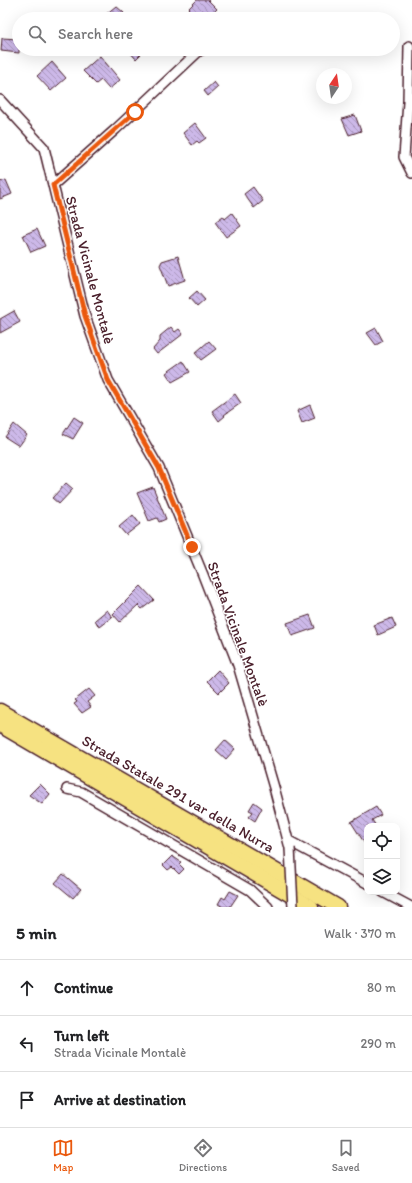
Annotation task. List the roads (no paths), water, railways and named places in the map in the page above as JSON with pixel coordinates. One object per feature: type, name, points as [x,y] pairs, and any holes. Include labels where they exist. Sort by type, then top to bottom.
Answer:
[{"type":"highway","name":"Strada Statale 291 var della Nurra","points":[[0,711],[338,907]]},
{"type":"highway","name":"Strada Statale 291 var della Nurra","points":[[0,725],[311,907]]},
{"type":"street","points":[[409,46],[408,102],[404,158],[411,170]]},
{"type":"street","points":[[53,185],[116,129],[194,56]]},
{"type":"street","name":"Strada Vicinale Montalè","points":[[0,100],[44,148],[85,316],[108,380],[159,468],[238,665],[289,844],[294,907]]},
{"type":"street","points":[[67,789],[81,792],[244,886],[268,907]]},
{"type":"street","points":[[289,844],[364,882]]},
{"type":"street","points":[[389,895],[411,907]]}]
